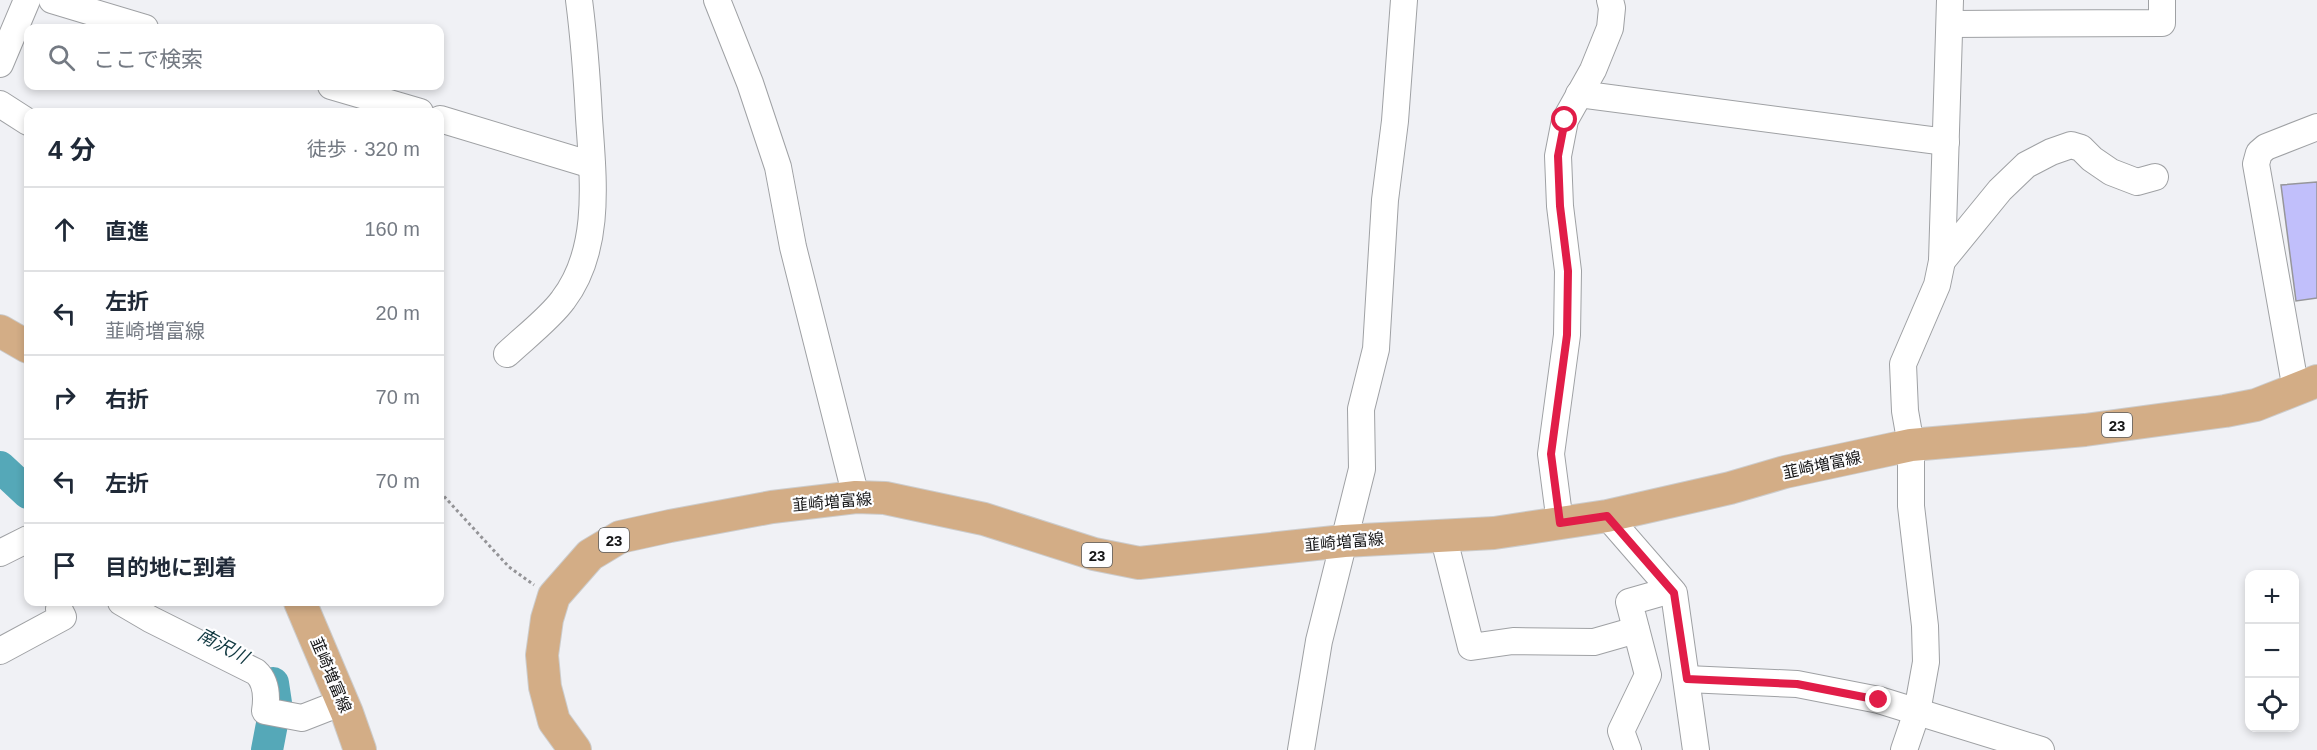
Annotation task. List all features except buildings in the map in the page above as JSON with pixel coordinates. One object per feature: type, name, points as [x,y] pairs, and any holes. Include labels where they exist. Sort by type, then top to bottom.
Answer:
[{"type":"main road","points":[[0,331],[24,345]]},
{"type":"main road","name":"韮崎増富線","points":[[575,750],[554,721],[545,687],[542,655],[554,597],[590,555],[620,537],[670,526],[772,507],[856,497],[885,498],[984,519],[1094,554],[1139,562],[1344,541],[1494,533],[1607,516],[1730,488],[1785,472],[1911,445],[2085,430],[2180,419],[2256,405],[2306,385]]},
{"type":"main road","name":"韮崎増富線","points":[[302,606],[343,702],[360,750]]},
{"type":"street","points":[[0,64],[27,0]]},
{"type":"street","points":[[52,0],[132,24]]},
{"type":"street","points":[[507,354],[563,301],[576,277],[589,243],[593,202],[592,165],[579,0]]},
{"type":"street","points":[[717,0],[750,82],[778,168],[796,258],[856,497]]},
{"type":"street","points":[[1301,750],[1319,641],[1362,469],[1361,409],[1376,349],[1385,200],[1395,121],[1404,0]]},
{"type":"street","points":[[1560,523],[1551,454],[1567,335],[1568,271],[1560,206],[1558,156],[1565,120],[1593,70],[1610,28],[1612,8],[1610,0]]},
{"type":"street","points":[[1904,750],[1917,712],[1926,662],[1925,626],[1911,506],[1911,445],[1905,411],[1903,364],[1937,285],[1942,261],[1950,12],[2162,23],[2162,0]]},
{"type":"street","points":[[345,90],[406,108]]},
{"type":"street","points":[[1579,94],[1946,142]]},
{"type":"street","points":[[0,104],[24,119]]},
{"type":"street","points":[[444,120],[592,165]]},
{"type":"street","points":[[2306,385],[2256,164],[2259,153],[2266,147],[2317,127]]},
{"type":"street","points":[[1942,261],[2000,190],[2026,165],[2051,152],[2071,145],[2081,148],[2111,172],[2137,182],[2155,177]]},
{"type":"street","points":[[1607,516],[1674,593],[1696,750]]},
{"type":"street","points":[[1443,535],[1471,647],[1513,641],[1594,642],[1636,630]]},
{"type":"street","points":[[0,553],[24,541]]},
{"type":"street","points":[[1628,750],[1621,731],[1648,675],[1629,602],[1671,590]]},
{"type":"street","points":[[129,606],[256,672],[261,677],[267,699],[265,711],[302,718],[343,702]]},
{"type":"street","points":[[0,651],[63,617],[59,609]]},
{"type":"street","points":[[1687,679],[1797,684],[1879,700],[2041,750]]},
{"type":"path","points":[[444,496],[509,567],[554,597]]},
{"type":"waterway","name":"南沢川","points":[[0,467],[24,489]]},
{"type":"waterway","name":"南沢川","points":[[267,750],[276,703],[273,683]]},
{"type":"route","points":[[1565,120],[1558,156],[1560,206],[1568,271],[1567,335],[1551,454],[1560,523],[1607,516],[1674,593],[1687,679],[1797,684],[1879,700]]}]
